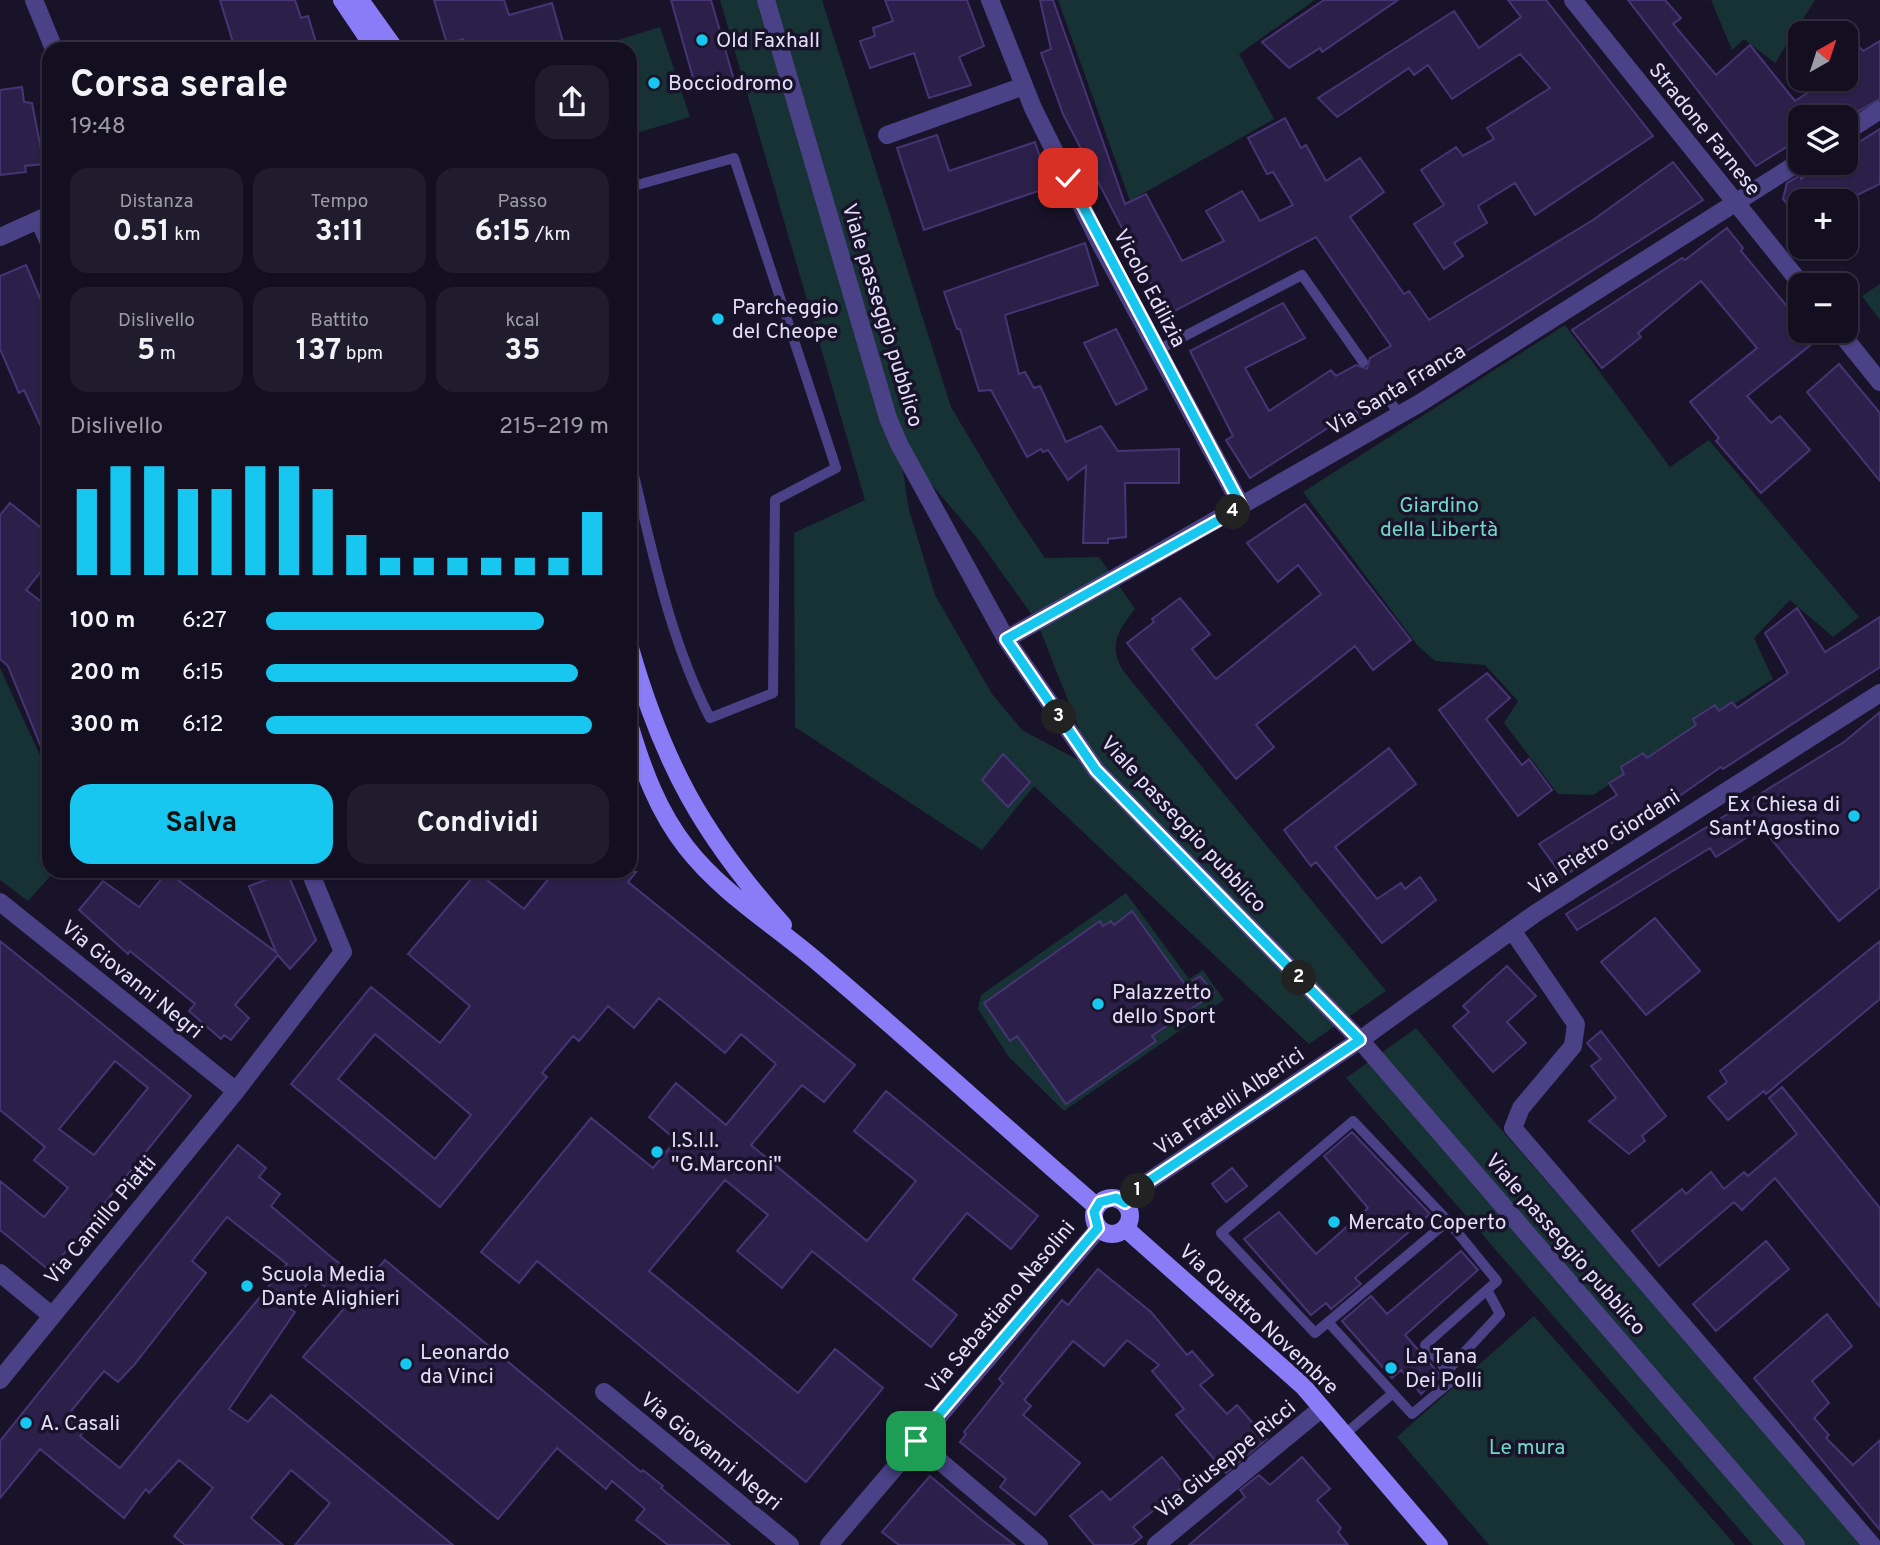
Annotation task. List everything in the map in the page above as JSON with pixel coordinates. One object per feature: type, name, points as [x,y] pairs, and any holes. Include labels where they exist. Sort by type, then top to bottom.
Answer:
[{"type":"main road","points":[[342,0],[370,42]]},
{"type":"main road","points":[[360,0],[390,42]]},
{"type":"main road","points":[[637,670],[654,722],[693,807],[743,880],[811,956]]},
{"type":"main road","points":[[637,707],[659,765],[670,784],[693,807]]},
{"type":"main road","points":[[637,748],[648,781],[685,846],[741,903],[811,956],[1097,1206]]},
{"type":"main road","points":[[1110,1198],[1125,1203],[1130,1218],[1125,1228],[1109,1234],[1098,1228],[1094,1217],[1097,1206],[1110,1198]]},
{"type":"main road","name":"Via Quattro Novembre","points":[[1125,1228],[1303,1386],[1439,1545]]},
{"type":"street","points":[[34,0],[51,42]]},
{"type":"street","name":"Viale passeggio pubblico","points":[[766,0],[888,418],[899,444],[1006,639],[1096,770],[1360,1040],[1796,1545]]},
{"type":"street","name":"Vicolo Edilizia","points":[[990,0],[1024,86],[1102,247],[1242,507]]},
{"type":"street","name":"Stradone Farnese","points":[[1573,0],[1792,273]]},
{"type":"street","points":[[887,135],[1024,86]]},
{"type":"street","points":[[1858,124],[1880,110]]},
{"type":"street","name":"Via Santa Franca","points":[[1006,639],[1242,507],[1394,408],[1736,204],[1788,170]]},
{"type":"street","points":[[0,237],[42,218]]},
{"type":"street","points":[[1849,343],[1880,382]]},
{"type":"street","name":"Via Pietro Giordani","points":[[1360,1040],[1512,930],[1880,693]]},
{"type":"street","name":"Via Camillo Piatti","points":[[0,1380],[236,1091],[342,953],[312,878]]},
{"type":"street","name":"Via Giovanni Negri","points":[[0,902],[236,1091]]},
{"type":"street","points":[[1512,930],[1576,1024],[1573,1046],[1521,1108],[1513,1128],[1872,1545]]},
{"type":"street","name":"Via Fratelli Alberici","points":[[1125,1203],[1149,1181],[1360,1040]]},
{"type":"street","name":"Via Sebastiano Nasolini","points":[[829,1545],[1098,1228]]},
{"type":"street","points":[[0,1273],[51,1315]]},
{"type":"street","name":"Via Giovanni Negri","points":[[604,1392],[790,1545]]},
{"type":"street","name":"Via Giuseppe Ricci","points":[[1156,1545],[1322,1408]]},
{"type":"street","points":[[916,1441],[1040,1545]]},
{"type":"lane","points":[[637,185],[734,158],[836,468],[775,500],[773,693],[710,718],[688,673],[673,631],[637,503]]},
{"type":"lane","points":[[1157,350],[1302,275],[1363,362]]},
{"type":"lane","points":[[1328,1322],[1412,1414],[1454,1379],[1425,1345],[1497,1281],[1448,1221],[1353,1121],[1221,1234],[1315,1333],[1328,1322],[1448,1221]]},
{"type":"lane","points":[[1447,1371],[1500,1314],[1487,1290]]},
{"type":"lane","points":[[1345,1434],[1393,1393]]},
{"type":"green space","points":[[720,0],[822,0],[951,407],[1013,511],[1045,558],[1099,557],[1135,609],[1117,639],[1116,655],[1124,672],[1386,991],[1309,1044],[1034,786],[982,850],[795,727],[794,533],[865,500]],"holes":[[[899,446],[977,538],[1037,622],[1095,769],[1022,730],[992,694],[935,595],[909,510]]]},
{"type":"green space","points":[[1058,0],[1315,0],[1239,54],[1274,119],[1130,201]]},
{"type":"green space","points":[[1711,0],[1815,0],[1802,21],[1788,21],[1788,43],[1775,63],[1744,39],[1732,50]]},
{"type":"green space","name":"Bocciodromo","points":[[660,27],[690,117],[637,133],[637,42],[612,42]]},
{"type":"green space","points":[[1880,284],[1880,320],[1862,296]]},
{"type":"green space","name":"Giardino della Libertà","points":[[1565,325],[1670,467],[1709,440],[1859,617],[1833,637],[1790,600],[1754,638],[1773,679],[1593,795],[1558,794],[1504,723],[1518,701],[1485,665],[1435,661],[1418,646],[1303,492]]},
{"type":"green space","points":[[0,668],[42,760],[42,878],[49,878],[28,901],[0,880]]},
{"type":"green space","name":"Palazzetto dello Sport","points":[[1126,893],[1189,979],[1203,970],[1224,1000],[1064,1111],[1009,1057],[978,1009],[981,995]]},
{"type":"green space","points":[[1416,1028],[1485,1111],[1865,1545],[1753,1545],[1346,1078]]},
{"type":"green space","name":"Le mura","points":[[1534,1316],[1735,1545],[1489,1545],[1397,1437]]},
{"type":"building","points":[[220,0],[295,0],[301,18],[308,16],[316,42],[233,42]]},
{"type":"building","points":[[434,0],[504,0],[509,15],[552,3],[563,42],[463,42],[463,39],[446,42]]},
{"type":"building","name":"Old Faxhall","points":[[671,0],[711,0],[734,80],[697,92]]},
{"type":"building","points":[[885,0],[967,0],[984,46],[959,57],[971,85],[929,98],[914,53],[870,68],[860,41],[875,36],[873,28],[893,21]]},
{"type":"building","points":[[1040,0],[1053,0],[1125,204],[1146,194],[1182,261],[1224,241],[1206,211],[1242,191],[1260,221],[1293,205],[1273,172],[1267,174],[1248,138],[1285,118],[1301,148],[1306,145],[1326,181],[1360,158],[1384,192],[1350,217],[1404,294],[1409,291],[1429,320],[1593,220],[1673,162],[1703,200],[1396,396],[1385,393],[1382,404],[1361,418],[1356,410],[1250,478],[1226,440],[1233,436],[1190,351],[1283,303],[1305,338],[1245,368],[1269,411],[1331,370],[1336,376],[1356,365],[1367,369],[1370,358],[1391,346],[1316,237],[1167,315],[1063,114],[1041,53],[1051,49]]},
{"type":"building","points":[[1324,0],[1398,0],[1322,52],[1320,48],[1289,68],[1262,42]]},
{"type":"building","points":[[1508,0],[1546,0],[1653,136],[1535,215],[1515,183],[1478,206],[1487,223],[1454,243],[1463,256],[1444,269],[1414,224],[1444,205],[1421,170],[1456,147],[1463,156],[1494,139],[1487,128],[1550,88],[1520,54],[1452,99],[1428,65],[1414,75],[1409,68],[1337,117],[1318,98],[1454,11],[1479,48],[1521,17]]},
{"type":"building","points":[[1628,0],[1665,0],[1681,18],[1673,24],[1716,75],[1750,45],[1795,101],[1810,91],[1858,91],[1858,45],[1863,51],[1880,41],[1880,99],[1858,111],[1858,105],[1788,105],[1788,146],[1756,166]]},
{"type":"building","points":[[22,87],[24,102],[32,103],[42,164],[25,166],[26,172],[0,175],[0,90]]},
{"type":"building","points":[[1880,129],[1880,184],[1858,195],[1858,189],[1788,189],[1788,205],[1783,199],[1787,183],[1801,175],[1801,179],[1807,175],[1858,175],[1858,143]]},
{"type":"building","points":[[937,135],[949,171],[1035,142],[1050,187],[924,230],[897,148]]},
{"type":"building","points":[[1727,228],[1743,248],[1741,251],[1788,307],[1788,343],[1813,343],[1747,396],[1771,423],[1780,416],[1810,450],[1761,493],[1716,441],[1719,438],[1690,402],[1757,348],[1701,281],[1638,333],[1641,337],[1602,368],[1572,330],[1682,258],[1685,260]]},
{"type":"building","points":[[1085,243],[1098,285],[1005,315],[1019,374],[1025,372],[1034,388],[1040,386],[1066,442],[1101,426],[1118,451],[1179,449],[1179,483],[1125,483],[1126,537],[1108,539],[1108,543],[1083,543],[1086,466],[1068,480],[1048,450],[1043,452],[1041,449],[1027,457],[991,390],[979,391],[960,329],[957,329],[944,292]]},
{"type":"building","points":[[26,265],[42,303],[42,429],[24,390],[19,393],[0,349],[0,276]]},
{"type":"building","points":[[1116,329],[1147,389],[1116,405],[1084,343]]},
{"type":"building","points":[[1839,364],[1880,413],[1880,481],[1807,392]]},
{"type":"building","points":[[10,503],[42,528],[42,571],[26,590],[42,602],[42,749],[8,666],[0,659],[0,515]]},
{"type":"building","points":[[1305,504],[1411,640],[1373,670],[1355,646],[1256,725],[1274,747],[1236,779],[1127,643],[1154,622],[1152,619],[1180,598],[1210,634],[1192,649],[1216,679],[1321,594],[1298,565],[1278,582],[1247,543]]},
{"type":"building","points":[[1797,608],[1825,652],[1880,617],[1880,667],[1723,769],[1721,767],[1563,877],[1539,844],[1617,795],[1609,783],[1624,774],[1621,767],[1643,753],[1647,758],[1696,725],[1693,719],[1715,705],[1719,711],[1732,702],[1737,708],[1788,673],[1765,633]]},
{"type":"building","points":[[1487,673],[1510,698],[1486,719],[1522,765],[1529,759],[1552,790],[1518,816],[1439,710]]},
{"type":"building","points":[[1880,712],[1880,887],[1839,921],[1762,828],[1716,857],[1710,848],[1577,930],[1566,914],[1844,742]]},
{"type":"building","points":[[1389,748],[1416,784],[1335,847],[1377,899],[1401,883],[1405,889],[1420,877],[1436,900],[1382,943],[1316,862],[1311,866],[1284,830]]},
{"type":"building","points":[[1003,754],[1030,782],[1008,807],[982,780]]},
{"type":"building","points":[[162,878],[175,878],[276,952],[249,886],[271,878],[290,878],[316,940],[290,969],[278,955],[235,1005],[249,1018],[231,1040],[224,1035],[221,1039],[189,1011],[195,1004],[130,951],[128,954],[79,910],[103,881],[139,907]]},
{"type":"building","points":[[472,878],[485,878],[524,909],[549,878],[631,878],[628,882],[855,1065],[824,1102],[802,1085],[751,1145],[867,1241],[916,1181],[854,1131],[886,1091],[1038,1216],[1011,1249],[967,1213],[913,1279],[957,1315],[931,1347],[812,1251],[782,1288],[737,1251],[768,1215],[725,1180],[649,1271],[798,1393],[835,1349],[883,1388],[806,1482],[537,1261],[519,1283],[481,1252],[591,1118],[653,1168],[676,1140],[649,1117],[676,1083],[726,1125],[776,1064],[741,1034],[725,1053],[659,998],[634,1028],[608,1006],[579,1041],[573,1036],[542,1073],[547,1077],[440,1207],[291,1084],[371,987],[440,1043],[470,1006],[408,954]],"holes":[[[375,1034],[471,1115],[435,1159],[338,1079]]]},
{"type":"building","name":"Palazzetto dello Sport","points":[[1132,911],[1186,986],[1200,976],[1214,993],[1152,1036],[1156,1041],[1066,1104],[1017,1036],[1010,1041],[984,1003],[1100,921],[1103,926],[1111,921],[1114,925]]},
{"type":"building","points":[[1655,918],[1700,971],[1646,1015],[1601,962]]},
{"type":"building","points":[[0,941],[191,1096],[50,1271],[0,1230],[0,1181],[44,1217],[68,1188],[34,1160],[45,1147],[0,1110]],"holes":[[[115,1061],[148,1088],[94,1155],[59,1129]]]},
{"type":"building","points":[[1880,941],[1880,999],[1766,1094],[1764,1091],[1728,1120],[1708,1097],[1727,1082],[1720,1071]]},
{"type":"building","points":[[1507,966],[1536,996],[1507,1022],[1526,1043],[1493,1072],[1453,1026],[1469,1012],[1463,1006]]},
{"type":"building","points":[[1601,1031],[1666,1116],[1642,1136],[1645,1141],[1629,1154],[1589,1121],[1616,1098],[1591,1066],[1601,1059],[1587,1043]]},
{"type":"building","points":[[1782,1087],[1880,1208],[1880,1307],[1775,1178],[1742,1210],[1734,1202],[1659,1266],[1632,1231],[1682,1189],[1686,1194],[1711,1172],[1724,1189],[1744,1172],[1748,1176],[1797,1134],[1769,1098]]},
{"type":"building","name":"Mercato Coperto","points":[[1352,1132],[1430,1214],[1355,1278],[1361,1284],[1331,1309],[1326,1303],[1311,1315],[1244,1239],[1279,1212],[1316,1254],[1368,1208],[1324,1156]]},
{"type":"building","name":"Leonardo da Vinci","points":[[238,1145],[266,1168],[259,1177],[280,1194],[271,1206],[330,1256],[365,1283],[385,1260],[641,1472],[643,1470],[663,1486],[661,1488],[730,1545],[668,1545],[636,1520],[645,1509],[612,1481],[606,1489],[557,1448],[498,1519],[303,1357],[347,1305],[313,1277],[288,1307],[295,1312],[229,1409],[248,1422],[271,1395],[453,1545],[295,1545],[330,1503],[291,1470],[251,1518],[283,1545],[185,1545],[174,1536],[213,1488],[179,1460],[149,1493],[146,1489],[124,1518],[40,1449],[0,1498],[0,1441]],"holes":[[[227,1217],[287,1264],[120,1468],[80,1436],[89,1425],[71,1411],[104,1371],[118,1382],[134,1365],[206,1273],[192,1261]]]},
{"type":"building","points":[[1232,1168],[1247,1186],[1226,1202],[1212,1184]]},
{"type":"building","points":[[1766,1241],[1789,1269],[1716,1331],[1693,1304]]},
{"type":"building","points":[[1461,1251],[1478,1270],[1405,1335],[1441,1376],[1421,1394],[1401,1370],[1392,1378],[1342,1321],[1371,1296],[1387,1314]]},
{"type":"building","points":[[1098,1269],[1151,1312],[1187,1355],[1192,1351],[1213,1375],[1200,1385],[1227,1414],[1237,1405],[1267,1439],[1226,1473],[1176,1415],[1184,1409],[1152,1371],[1159,1365],[1127,1340],[1104,1366],[1073,1341],[1024,1400],[1031,1406],[1023,1415],[1080,1463],[1035,1515],[1000,1487],[1006,1479],[960,1442],[966,1434],[964,1432],[1003,1383],[999,1379],[1062,1300],[1068,1305]]},
{"type":"building","points":[[1827,1314],[1852,1346],[1812,1381],[1829,1403],[1814,1418],[1829,1435],[1826,1438],[1853,1465],[1880,1440],[1880,1530],[1754,1378]]},
{"type":"building","points":[[1162,1457],[1185,1485],[1133,1527],[1142,1537],[1132,1545],[1094,1545],[1070,1516],[1102,1491],[1110,1500]]},
{"type":"building","points":[[1302,1457],[1330,1489],[1317,1500],[1341,1528],[1338,1532],[1348,1545],[1189,1545],[1245,1497],[1240,1490],[1259,1475],[1270,1485]]},
{"type":"building","points":[[930,1476],[1015,1545],[899,1545],[882,1532]]},
{"type":"place","name":"Old Faxhall","points":[[702,40]]},
{"type":"place","name":"Bocciodromo","points":[[654,83]]},
{"type":"place","name":"Parcheggio del Cheope","points":[[718,319]]},
{"type":"place","name":"Ex Chiesa di Sant'Agostino","points":[[1854,816]]},
{"type":"place","name":"Palazzetto dello Sport","points":[[1098,1004]]},
{"type":"place","name":"I.S.I.I. \"G.Marconi\"","points":[[657,1152]]},
{"type":"place","name":"Mercato Coperto","points":[[1334,1222]]},
{"type":"place","name":"Scuola Media Dante Alighieri","points":[[247,1286]]},
{"type":"place","name":"Leonardo da Vinci","points":[[406,1364]]},
{"type":"place","name":"La Tana Dei Polli","points":[[1391,1368]]},
{"type":"place","name":"A. Casali","points":[[26,1423]]},
{"type":"route","points":[[916,1441],[1098,1228],[1094,1212],[1100,1202],[1116,1198],[1125,1203],[1149,1181],[1360,1040],[1096,770],[1006,639],[1242,507],[1102,247],[1068,178]]}]
